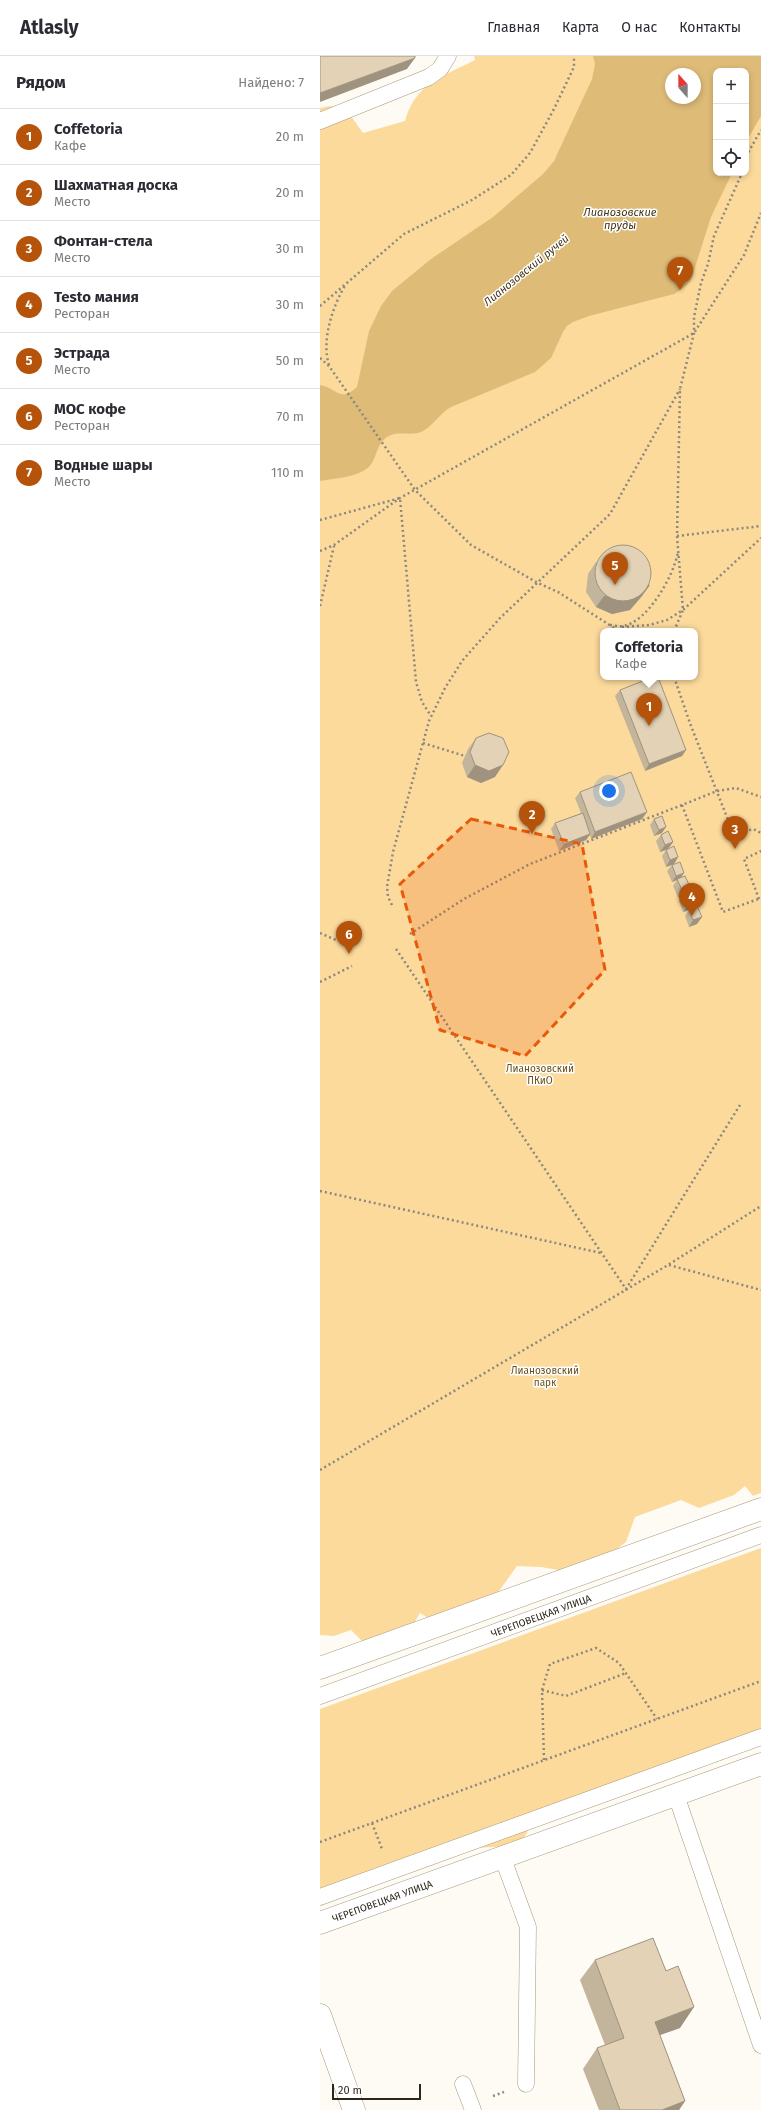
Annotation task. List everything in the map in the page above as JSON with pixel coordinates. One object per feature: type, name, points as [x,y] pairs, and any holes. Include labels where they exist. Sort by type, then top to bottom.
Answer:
[{"type":"main road","points":[[320,1668],[761,1509]]},
{"type":"main road","name":"ЧЕРЕПОВЕЦКАЯ УЛИЦА","points":[[320,1923],[502,1856],[761,1764]]},
{"type":"main road","points":[[320,2015],[354,2110]]},
{"type":"lane","points":[[320,121],[429,77],[440,69],[448,56]]},
{"type":"lane","name":"ЧЕРЕПОВЕЦКАЯ УЛИЦА","points":[[320,1696],[761,1536]]},
{"type":"lane","points":[[320,1897],[761,1738]]},
{"type":"lane","points":[[676,1795],[761,2045]]},
{"type":"lane","points":[[502,1856],[528,1927],[526,2084]]},
{"type":"lane","points":[[463,2084],[472,2110]]},
{"type":"path","points":[[320,306],[404,234],[472,200],[511,175],[530,153],[554,109],[572,72],[574,56]]},
{"type":"path","points":[[749,151],[761,130]]},
{"type":"path","points":[[675,628],[683,610],[677,536],[680,389],[694,333],[694,317],[714,236],[741,176]]},
{"type":"path","points":[[320,551],[334,545],[400,498],[694,333],[744,255],[761,213]]},
{"type":"path","points":[[330,366],[327,348],[330,325],[340,294],[347,282]]},
{"type":"path","points":[[320,358],[330,366],[415,490],[471,545],[538,583],[558,592],[614,628]]},
{"type":"path","points":[[392,905],[388,898],[387,887],[393,852],[431,717],[445,688],[462,662],[500,618],[610,514],[680,389]]},
{"type":"path","points":[[320,520],[400,498]]},
{"type":"path","points":[[400,498],[416,682],[422,702],[431,717]]},
{"type":"path","points":[[677,536],[761,526]]},
{"type":"path","points":[[608,624],[622,627],[649,625],[666,620],[683,610],[761,538]]},
{"type":"path","points":[[320,606],[334,545]]},
{"type":"path","points":[[622,627],[634,622],[650,609],[670,573],[678,547]]},
{"type":"path","points":[[674,680],[690,726],[718,791],[734,835],[753,829],[761,833]]},
{"type":"path","points":[[423,743],[465,756]]},
{"type":"path","points":[[410,934],[464,899],[530,864],[718,791],[736,788],[761,797]]},
{"type":"path","points":[[682,805],[723,912],[760,898],[744,859],[761,851]]},
{"type":"path","points":[[320,933],[336,940]]},
{"type":"path","points":[[396,949],[626,1289]]},
{"type":"path","points":[[320,982],[352,966]]},
{"type":"path","points":[[626,1289],[740,1105]]},
{"type":"path","points":[[320,1191],[602,1253]]},
{"type":"path","points":[[320,1470],[668,1265],[761,1206]]},
{"type":"path","points":[[668,1265],[761,1290]]},
{"type":"path","points":[[544,1760],[542,1690],[550,1664],[596,1648],[619,1663],[657,1719]]},
{"type":"path","points":[[542,1690],[566,1696],[626,1673]]},
{"type":"path","points":[[320,1842],[761,1681]]},
{"type":"highlighted area","points":[[471,819],[582,844],[605,970],[525,1056],[440,1030],[400,884]]},
{"type":"green space","name":"Лианозовский ПКиО","points":[[474,56],[761,56],[761,1493],[753,1496],[745,1486],[734,1495],[699,1508],[681,1500],[635,1517],[626,1542],[614,1551],[575,1573],[541,1567],[517,1566],[491,1602],[446,1629],[420,1613],[413,1625],[367,1646],[351,1630],[334,1636],[320,1635],[320,108],[330,106],[346,109],[363,133],[405,121],[416,98],[423,89],[432,82],[475,60]]},
{"type":"green space","points":[[761,1548],[761,1733],[534,1813],[527,1833],[518,1846],[471,1848],[320,1894],[320,1709]]},
{"type":"water","name":"Лианозовские пруды","points":[[593,56],[761,56],[761,116],[749,137],[749,68],[713,68],[713,176],[731,176],[711,217],[691,280],[686,286],[674,294],[589,316],[573,322],[567,326],[563,332],[551,358],[535,372],[451,407],[430,426],[419,433],[396,434],[387,437],[380,445],[372,463],[362,472],[320,481],[320,385],[342,394],[351,392],[357,387],[369,331],[381,306],[392,291],[431,259],[493,217],[543,174],[554,161],[592,79],[595,64]]},
{"type":"building","points":[[320,56],[415,56],[415,58],[320,93]]},
{"type":"building","points":[[617,545],[629,545],[643,553],[651,567],[649,584],[643,593],[629,601],[617,601],[607,596],[600,589],[595,579],[595,567],[600,557],[607,550]]},
{"type":"building","points":[[645,680],[659,680],[686,750],[649,764],[620,690]]},
{"type":"building","points":[[489,733],[503,738],[509,752],[503,765],[489,771],[475,765],[470,752],[476,738]]},
{"type":"building","points":[[631,772],[647,812],[595,832],[580,792]]},
{"type":"building","points":[[583,813],[590,834],[564,844],[555,823]]},
{"type":"building","points":[[662,816],[666,827],[659,830],[654,819]]},
{"type":"building","points":[[668,831],[673,842],[665,845],[661,835]]},
{"type":"building","points":[[674,846],[678,857],[670,860],[666,850]]},
{"type":"building","points":[[680,862],[684,873],[676,876],[672,865]]},
{"type":"building","points":[[685,876],[690,887],[682,890],[677,879]]},
{"type":"building","points":[[691,892],[696,903],[688,906],[683,895]]},
{"type":"building","points":[[697,906],[702,917],[693,920],[689,910]]},
{"type":"building","points":[[653,1938],[666,1971],[678,1966],[694,2007],[655,2022],[685,2101],[662,2110],[620,2110],[597,2048],[624,2038],[595,1960]]},
{"type":"place","name":"Водные шары","points":[[680,290]]},
{"type":"place","name":"Эстрада","points":[[615,585]]},
{"type":"place","name":"Coffetoria","points":[[649,726]]},
{"type":"place","name":"Шахматная доска","points":[[532,834]]},
{"type":"place","name":"Фонтан-стела","points":[[735,849]]},
{"type":"place","name":"Testo мания","points":[[692,916]]},
{"type":"place","name":"МОС кофе","points":[[349,954]]},
{"type":"water label","name":"Лианозовский ручей","points":[[526,270]]},
{"type":"park label","name":"Лианозовский парк","points":[[545,1376]]}]
